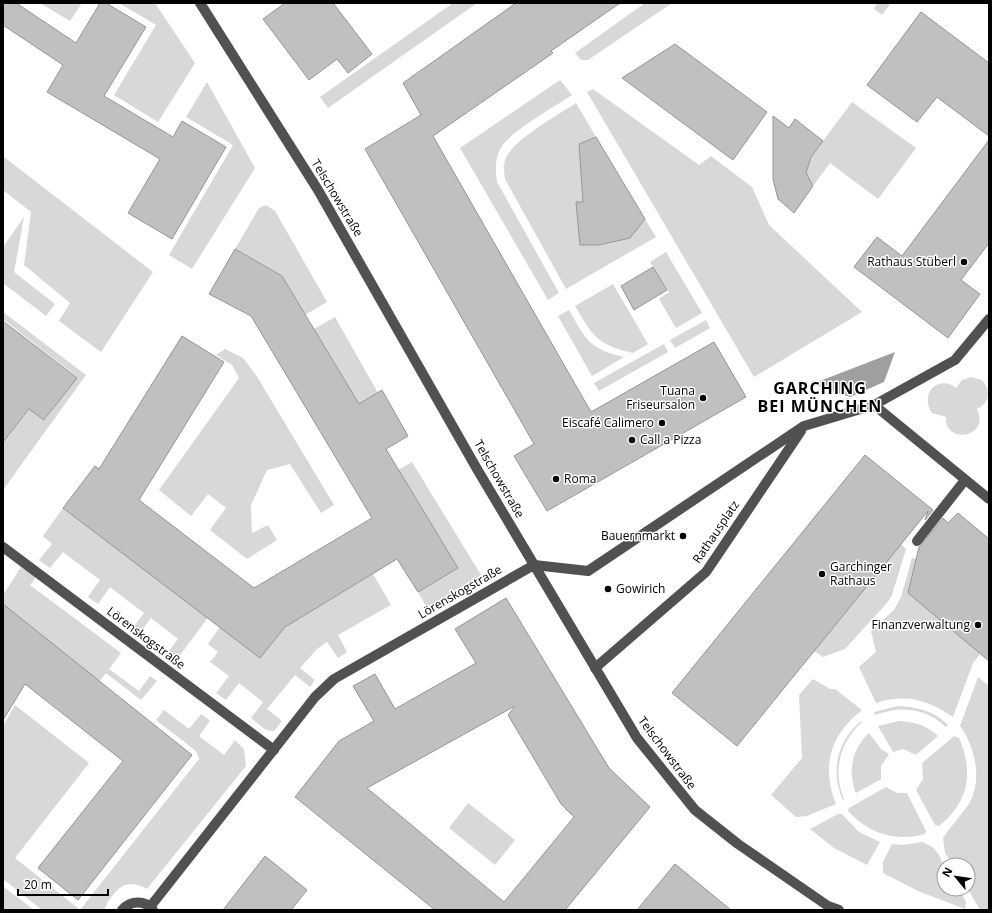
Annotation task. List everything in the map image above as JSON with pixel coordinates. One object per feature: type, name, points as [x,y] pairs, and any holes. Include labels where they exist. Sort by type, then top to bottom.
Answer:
[{"type":"street","name":"Telschowstraße","points":[[200,3],[318,190],[534,565],[637,738],[694,810],[738,844],[828,906],[839,910]]},
{"type":"street","points":[[534,565],[588,570],[804,426],[874,405],[956,360],[989,320]]},
{"type":"street","points":[[874,405],[989,499]]},
{"type":"street","name":"Rathausplatz","points":[[595,668],[706,572],[804,426]]},
{"type":"street","points":[[917,541],[966,480]]},
{"type":"street","name":"Lörenskogstraße","points":[[3,547],[274,750]]},
{"type":"street","name":"Lörenskogstraße","points":[[122,910],[129,904],[137,902],[152,908],[315,697],[334,679],[534,565]]},
{"type":"shaded area","points":[[40,3],[82,3],[70,21]]},
{"type":"shaded area","points":[[119,3],[155,3],[195,63],[158,122],[114,95],[156,25]]},
{"type":"shaded area","points":[[453,3],[477,3],[328,108],[320,97]]},
{"type":"shaded area","points":[[645,3],[672,3],[588,60],[581,60],[575,53]]},
{"type":"shaded area","points":[[877,3],[891,3],[882,15],[874,9]]},
{"type":"shaded area","points":[[560,80],[572,95],[534,119],[508,139],[500,150],[496,168],[497,182],[559,293],[548,300],[460,148]]},
{"type":"shaded area","points":[[207,82],[255,168],[192,269],[169,255],[233,145],[186,117]]},
{"type":"shaded area","points":[[593,89],[699,165],[711,156],[752,187],[769,225],[862,312],[754,377],[587,92]]},
{"type":"shaded area","points":[[852,102],[916,148],[878,199],[830,163],[813,186],[806,173],[811,157]]},
{"type":"shaded area","points":[[576,103],[596,137],[579,144],[583,202],[576,203],[580,245],[600,245],[617,241],[631,233],[645,219],[656,237],[566,289],[505,179],[504,165],[506,158],[511,151],[527,135]]},
{"type":"shaded area","points":[[4,157],[153,272],[101,352],[59,321],[70,303],[24,265],[31,212],[3,190]]},
{"type":"shaded area","points":[[266,205],[275,211],[327,302],[305,315],[282,276],[235,249],[259,208]]},
{"type":"shaded area","points":[[24,217],[14,272],[55,304],[46,316],[3,283],[3,247]]},
{"type":"shaded area","points":[[666,252],[702,313],[676,328],[659,299],[669,292],[650,262]]},
{"type":"shaded area","points":[[613,284],[648,344],[633,353],[611,346],[597,338],[575,306]]},
{"type":"shaded area","points":[[569,310],[580,329],[590,342],[596,347],[612,354],[624,357],[592,376],[558,316]]},
{"type":"shaded area","points":[[3,312],[86,375],[3,490],[3,442],[30,409],[45,420],[77,377],[3,319]]},
{"type":"shaded area","points":[[335,317],[378,393],[359,404],[314,329]]},
{"type":"shaded area","points":[[706,320],[710,328],[675,348],[670,340]]},
{"type":"shaded area","points":[[664,344],[668,352],[599,391],[594,383]]},
{"type":"shaded area","points":[[225,349],[243,358],[256,375],[334,505],[321,513],[290,464],[267,470],[251,505],[252,533],[268,525],[277,540],[247,559],[210,530],[226,508],[208,494],[191,516],[159,490],[239,378],[232,365],[216,355]]},
{"type":"shaded area","points":[[895,352],[884,382],[850,397],[812,384]]},
{"type":"shaded area","points":[[971,377],[982,380],[987,388],[988,396],[985,403],[977,409],[980,419],[978,426],[973,432],[959,434],[952,432],[947,426],[946,417],[932,413],[929,406],[929,393],[932,388],[943,383],[949,384],[956,388],[962,380]]},
{"type":"shaded area","points":[[412,462],[481,575],[427,608],[418,592],[458,568],[398,470]]},
{"type":"shaded area","points":[[63,508],[212,612],[175,662],[166,655],[178,639],[151,618],[139,634],[132,629],[144,613],[110,587],[98,604],[88,597],[100,580],[63,552],[50,568],[39,560],[52,544],[43,536]]},
{"type":"shaded area","points":[[901,544],[906,549],[892,595],[887,603],[845,649],[823,657],[814,651]]},
{"type":"shaded area","points":[[912,558],[916,559],[989,643],[973,663],[953,717],[935,706],[916,700],[897,699],[876,703],[859,667],[876,652],[871,631],[894,610],[901,597]]},
{"type":"shaded area","points":[[21,567],[36,577],[30,585],[121,653],[109,669],[139,691],[150,676],[157,681],[141,700],[106,673],[99,682],[3,616],[3,595]]},
{"type":"shaded area","points":[[373,574],[391,605],[338,635],[347,652],[338,658],[327,642],[317,649],[300,668],[315,680],[310,687],[295,675],[267,709],[282,721],[274,731],[266,730],[251,718],[263,702],[239,683],[226,700],[216,693],[229,676],[210,662],[218,652],[208,644],[220,627],[260,657],[285,627]]},
{"type":"shaded area","points":[[978,677],[989,686],[989,910],[980,910],[973,897],[976,897],[976,857],[948,857],[945,853],[943,838],[966,808],[972,798],[975,788],[976,766],[974,755],[966,735],[960,726]]},
{"type":"shaded area","points":[[813,679],[830,689],[835,689],[862,710],[842,730],[831,752],[829,777],[831,790],[836,804],[807,816],[796,817],[771,795],[802,758],[799,695]]},
{"type":"shaded area","points":[[15,705],[89,763],[15,858],[80,910],[42,910],[3,879],[3,726]]},
{"type":"shaded area","points":[[898,706],[912,707],[931,713],[943,720],[948,725],[946,727],[930,716],[913,710],[894,710],[875,715],[874,712]]},
{"type":"shaded area","points":[[164,710],[189,729],[201,714],[210,721],[199,736],[224,755],[235,740],[244,749],[246,766],[147,889],[142,886],[131,884],[125,885],[112,896],[107,903],[105,910],[80,910],[199,759],[196,751],[156,720]]},
{"type":"shaded area","points":[[861,721],[862,722],[848,739],[840,758],[839,778],[843,800],[837,779],[838,758],[841,747],[846,738]]},
{"type":"shaded area","points":[[899,721],[920,725],[934,732],[938,736],[916,755],[903,749],[893,752],[878,726]]},
{"type":"shaded area","points":[[869,733],[881,749],[889,754],[881,766],[881,779],[856,793],[852,777],[853,761],[855,753],[863,739]]},
{"type":"shaded area","points":[[954,736],[959,738],[964,751],[967,774],[966,786],[957,807],[939,826],[935,825],[916,790],[923,779],[922,763]]},
{"type":"shaded area","points":[[886,787],[897,793],[907,793],[926,831],[925,834],[903,837],[883,834],[865,825],[848,811],[849,808]]},
{"type":"shaded area","points":[[468,803],[515,840],[495,865],[449,828]]},
{"type":"shaded area","points":[[838,814],[842,814],[859,832],[880,842],[867,865],[834,848],[810,829]]},
{"type":"shaded area","points":[[922,842],[930,845],[935,850],[940,857],[936,857],[936,897],[963,897],[966,902],[965,909],[918,891],[883,873],[883,862],[892,844],[903,845]]},
{"type":"shaded area","points":[[4,887],[34,910],[3,910]]},
{"type":"building","points":[[3,3],[16,3],[76,43],[100,3],[106,3],[146,27],[104,96],[173,137],[182,121],[226,147],[172,239],[128,213],[160,159],[47,92],[63,65],[3,25]]},
{"type":"building","points":[[285,3],[333,3],[372,54],[348,73],[337,59],[309,80],[263,19]]},
{"type":"building","points":[[516,3],[620,3],[551,51],[553,53],[433,136],[591,412],[714,342],[746,397],[547,511],[514,456],[534,444],[365,149],[421,115],[403,83]]},
{"type":"building","points":[[921,12],[989,63],[989,136],[937,97],[917,122],[867,85]]},
{"type":"building","points":[[675,44],[767,112],[733,160],[622,78]]},
{"type":"building","points":[[773,116],[789,128],[795,119],[823,141],[811,157],[806,173],[813,186],[794,213],[778,199],[773,179]]},
{"type":"building","points":[[596,137],[645,219],[630,238],[599,245],[580,245],[576,202],[583,202],[579,144]]},
{"type":"building","points":[[989,140],[989,243],[961,280],[980,294],[948,338],[854,267],[877,237],[902,256]]},
{"type":"building","points":[[235,249],[282,276],[359,404],[382,390],[408,436],[386,449],[458,568],[418,592],[397,559],[285,627],[260,658],[63,508],[95,466],[99,469],[182,336],[224,362],[139,500],[254,588],[372,518],[251,316],[209,294]]},
{"type":"building","points":[[653,267],[667,290],[634,310],[621,286]]},
{"type":"building","points":[[3,321],[77,378],[44,420],[29,409],[3,442]]},
{"type":"building","name":"Garchinger Rathaus","points":[[865,455],[933,510],[925,520],[928,511],[737,746],[672,693]]},
{"type":"building","points":[[958,513],[989,539],[989,661],[908,593],[919,547],[943,518],[948,523]]},
{"type":"building","points":[[506,598],[609,768],[650,807],[565,910],[435,910],[295,797],[339,741],[374,721],[353,686],[375,674],[395,709],[476,663],[455,629]],"holes":[[[515,706],[508,715],[561,804],[574,817],[504,902],[367,788]]]},
{"type":"building","points":[[3,604],[192,755],[78,900],[38,868],[123,761],[25,684],[3,720]]},
{"type":"building","points":[[265,856],[307,890],[291,910],[223,910]]},
{"type":"building","points":[[675,864],[731,910],[637,910]]},
{"type":"place","name":"Rathaus Stüberl","points":[[964,262]]},
{"type":"place","name":"Tuana Friseursalon","points":[[703,398]]},
{"type":"place","name":"Eiscafé Calimero","points":[[662,423]]},
{"type":"place","name":"Call a Pizza","points":[[632,440]]},
{"type":"place","name":"Roma","points":[[556,479]]},
{"type":"place","name":"Bauernmarkt","points":[[683,536]]},
{"type":"place","name":"Garchinger Rathaus","points":[[822,574]]},
{"type":"place","name":"Gowirich","points":[[608,589]]},
{"type":"place","name":"Finanzverwaltung","points":[[978,625]]},
{"type":"district","name":"GARCHING BEI MÜNCHEN","points":[[820,397]]}]
